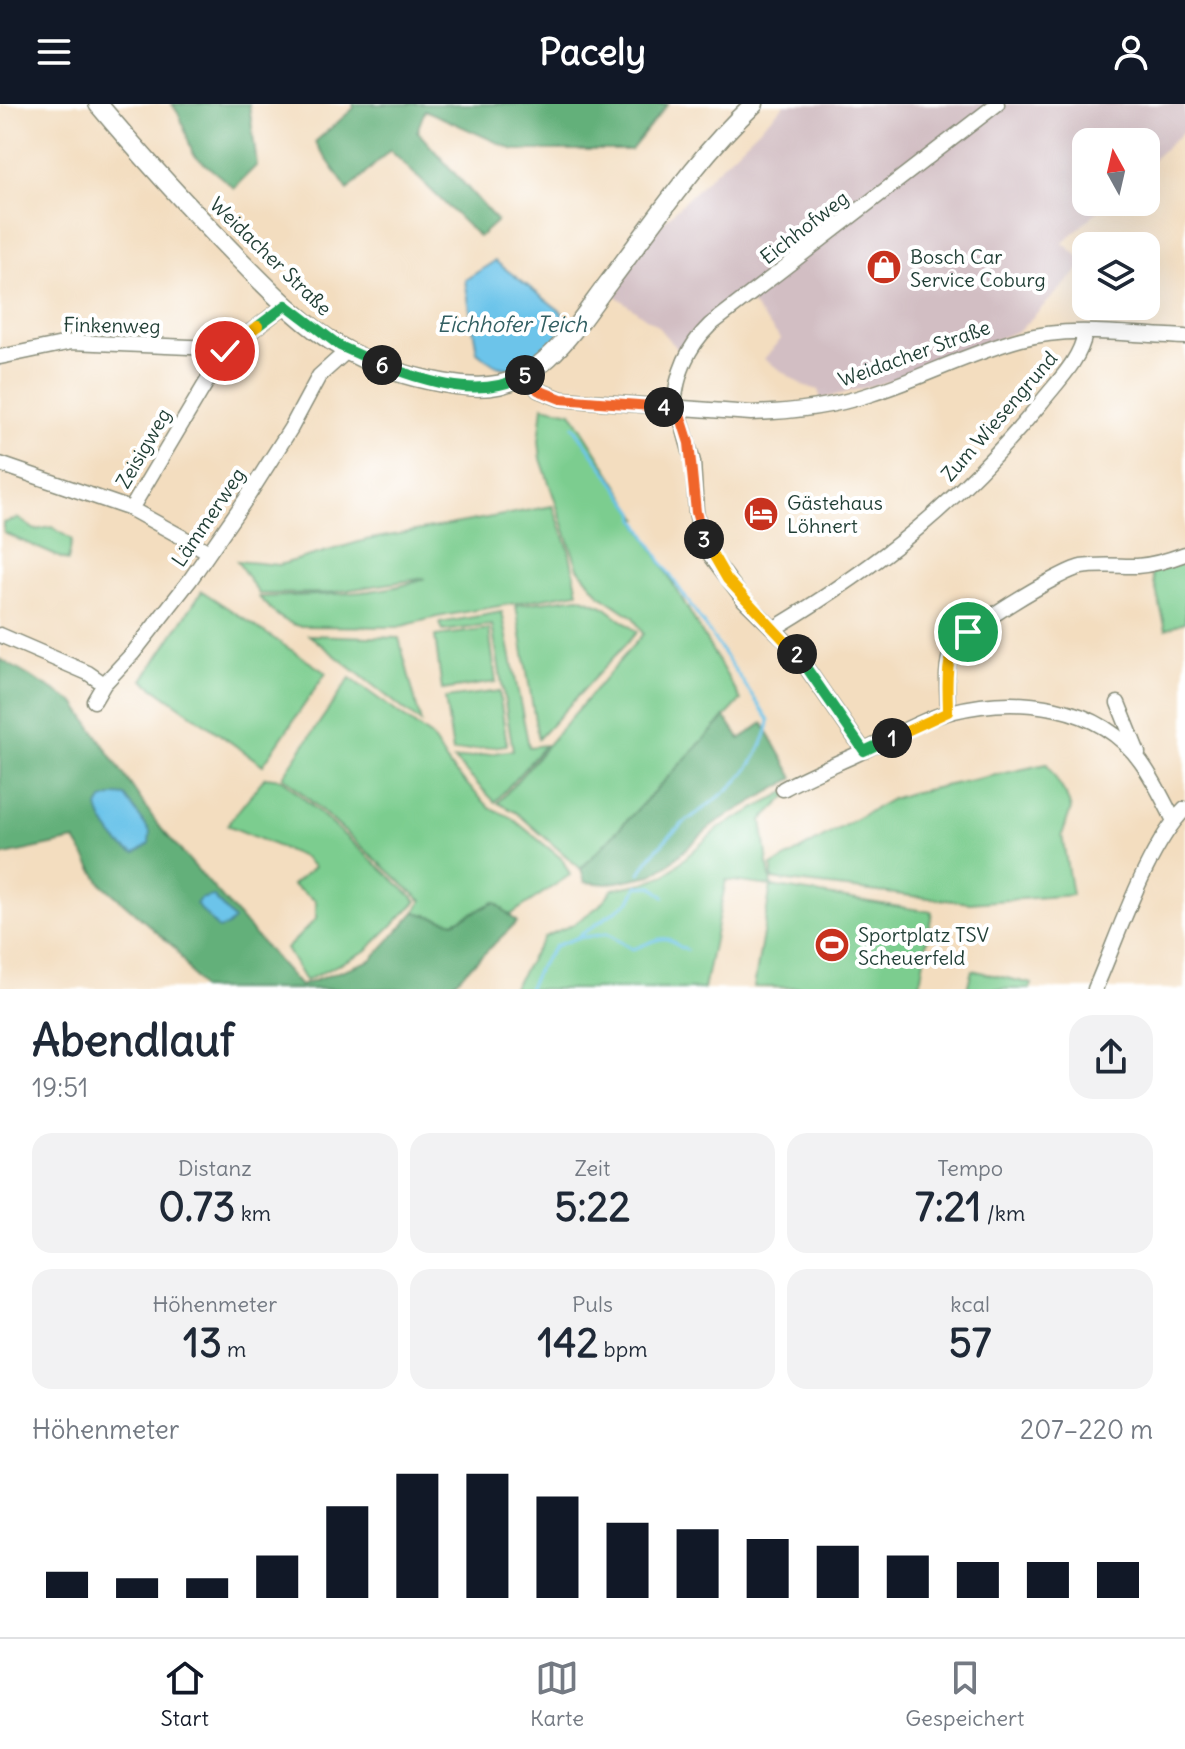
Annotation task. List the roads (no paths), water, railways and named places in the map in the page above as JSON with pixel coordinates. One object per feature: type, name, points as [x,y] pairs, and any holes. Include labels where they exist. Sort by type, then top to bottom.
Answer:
[{"type":"main road","name":"Weidacher Straße","points":[[98,104],[166,183],[286,305],[322,334],[348,350],[409,375],[457,386],[496,387],[526,374]]},
{"type":"main road","points":[[526,374],[550,356],[575,327],[703,159],[754,104]]},
{"type":"street","name":"Eichhofweg","points":[[676,408],[680,373],[689,350],[710,325],[997,104]]},
{"type":"street","name":"Zeisigweg","points":[[131,509],[225,351],[286,305]]},
{"type":"street","name":"Weidacher Straße","points":[[526,374],[538,390],[561,399],[751,413],[825,407],[871,394],[1020,340],[1067,332],[1185,337]]},
{"type":"street","name":"Zum Wiesengrund","points":[[775,628],[837,590],[901,544],[962,491],[1012,438],[1078,356],[1085,333]]},
{"type":"street","name":"Finkenweg","points":[[0,357],[72,342],[225,351]]},
{"type":"street","name":"Lämmerweg","points":[[94,701],[104,684],[133,653],[209,552],[271,461],[319,376],[348,350]]},
{"type":"street","points":[[676,408],[689,443],[698,521],[711,556],[744,600],[792,647],[864,751]]},
{"type":"street","points":[[0,464],[131,509],[209,552]]},
{"type":"street","points":[[948,712],[948,664],[952,650],[968,632],[1054,577],[1078,567],[1140,566],[1185,554]]},
{"type":"street","points":[[0,635],[88,673],[104,684]]},
{"type":"street","points":[[1118,703],[1141,761],[1174,821]]},
{"type":"street","points":[[783,789],[948,712],[994,706],[1033,705],[1071,711],[1107,730],[1141,761]]},
{"type":"street","points":[[1095,989],[1147,869],[1174,821],[1185,809]]},
{"type":"water","name":"Eichhofer Teich","points":[[495,261],[562,312],[565,329],[537,358],[519,367],[497,366],[477,352],[465,280]]},
{"type":"water","points":[[125,796],[150,832],[149,844],[136,853],[118,842],[107,828],[98,807],[102,800]]},
{"type":"water","points":[[213,896],[234,920],[226,927],[218,929],[196,904],[200,899]]},
{"type":"waterway","points":[[573,426],[635,512],[662,563],[769,720],[755,758],[738,781],[674,831],[640,873]]},
{"type":"waterway","points":[[528,989],[555,946],[576,938],[630,901],[638,885]]},
{"type":"waterway","points":[[637,887],[652,886],[664,897]]},
{"type":"waterway","points":[[577,938],[607,934],[632,949],[665,939],[687,950]]},
{"type":"place","name":"Bosch Car Service Coburg","points":[[884,267]]},
{"type":"place","name":"Gästehaus Löhnert","points":[[761,514]]},
{"type":"place","name":"Sportplatz TSV Scheuerfeld","points":[[832,945]]}]
